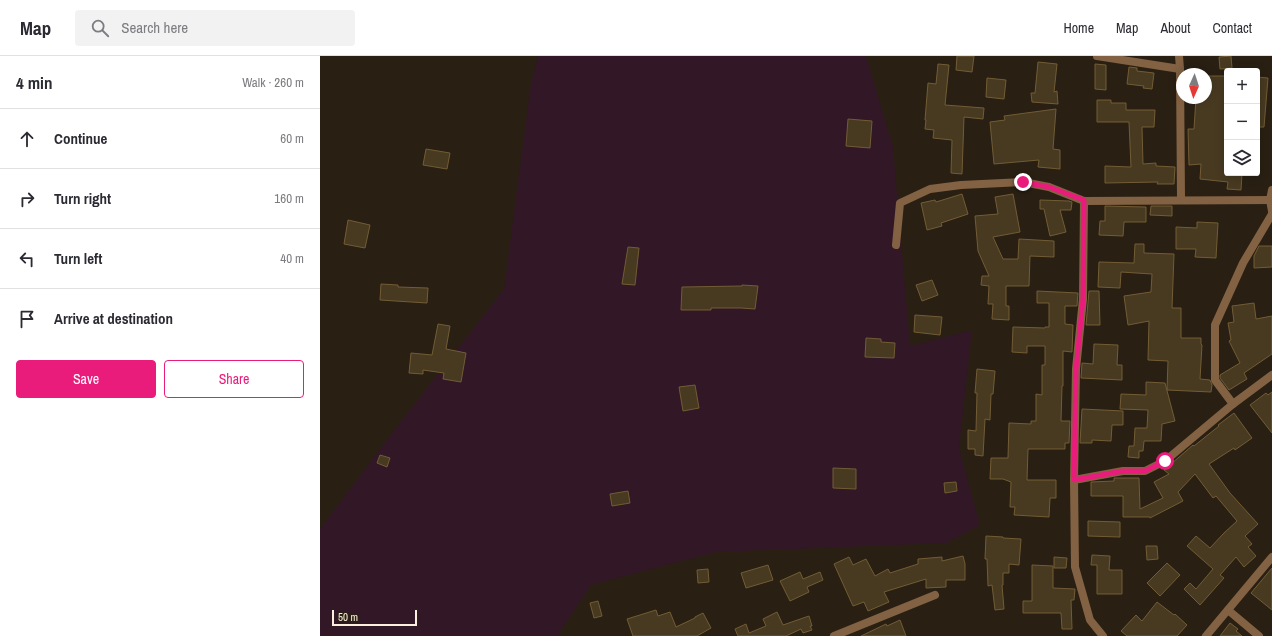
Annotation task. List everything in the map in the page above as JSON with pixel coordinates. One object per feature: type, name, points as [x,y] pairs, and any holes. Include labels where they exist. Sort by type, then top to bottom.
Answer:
[{"type":"street","points":[[1097,56],[1176,68]]},
{"type":"street","points":[[1179,56],[1180,68]]},
{"type":"street","points":[[1180,104],[1181,199]]},
{"type":"street","points":[[896,245],[900,203],[930,189],[961,185],[1023,182],[1049,187],[1084,200],[1271,200]]},
{"type":"street","points":[[1272,190],[1272,211]]},
{"type":"street","points":[[1084,200],[1083,299],[1076,369],[1074,567],[1090,620],[1104,636]]},
{"type":"street","points":[[1233,404],[1215,380],[1215,325],[1243,263],[1272,214]]},
{"type":"street","points":[[1074,480],[1123,471],[1145,471],[1165,461],[1233,404],[1272,375]]},
{"type":"street","points":[[1206,636],[1272,557]]},
{"type":"street","points":[[834,636],[935,595]]},
{"type":"street","points":[[1228,610],[1259,636]]},
{"type":"shaded area","points":[[538,56],[866,56],[893,147],[910,346],[972,330],[959,448],[980,525],[946,543],[716,552],[591,585],[557,636],[320,636],[320,529],[392,433],[504,289],[531,83]]},
{"type":"building","points":[[957,56],[974,56],[972,72],[956,70]]},
{"type":"building","points":[[1231,56],[1232,68],[1220,69],[1219,57]]},
{"type":"building","points":[[1038,62],[1057,64],[1054,92],[1057,91],[1058,104],[1032,102],[1031,93],[1035,93]]},
{"type":"building","points":[[938,64],[949,65],[945,105],[984,108],[983,119],[964,117],[962,174],[951,173],[952,140],[933,138],[934,130],[925,129],[928,83],[936,84]]},
{"type":"building","points":[[1095,64],[1106,65],[1106,90],[1095,89]]},
{"type":"building","points":[[1129,67],[1137,68],[1137,71],[1154,73],[1152,89],[1143,88],[1144,86],[1127,84]]},
{"type":"building","points":[[1212,76],[1224,76],[1224,176],[1242,176],[1241,190],[1227,189],[1228,182],[1200,179],[1201,164],[1189,165],[1188,129],[1194,129],[1196,104],[1212,104]]},
{"type":"building","points":[[1260,77],[1268,78],[1264,127],[1260,127]]},
{"type":"building","points":[[987,78],[1006,80],[1004,99],[986,97]]},
{"type":"building","points":[[1097,100],[1111,100],[1111,103],[1126,103],[1126,110],[1155,110],[1154,127],[1142,127],[1143,164],[1156,163],[1156,166],[1175,167],[1174,184],[1157,184],[1158,182],[1105,183],[1105,166],[1131,167],[1129,122],[1097,122]]},
{"type":"building","points":[[1056,109],[1053,149],[1060,150],[1060,169],[1038,167],[1039,160],[994,164],[990,122],[1005,120],[1004,116]]},
{"type":"building","points":[[848,119],[872,121],[870,148],[846,146]]},
{"type":"building","points":[[426,149],[450,153],[447,169],[423,165]]},
{"type":"building","points":[[962,194],[968,214],[941,223],[942,226],[927,230],[921,203],[935,200],[936,202]]},
{"type":"building","points":[[1013,194],[1020,232],[993,237],[1003,259],[1018,259],[1019,239],[1054,241],[1054,257],[1030,256],[1029,286],[1006,286],[1006,306],[1009,306],[1009,320],[992,319],[993,304],[988,304],[989,286],[981,285],[982,276],[989,276],[978,251],[975,216],[998,214],[995,197]]},
{"type":"building","points":[[1040,200],[1072,202],[1071,210],[1060,210],[1066,232],[1050,236],[1044,209],[1040,209]]},
{"type":"building","points":[[1105,206],[1146,207],[1146,222],[1124,222],[1123,236],[1099,235],[1100,221],[1105,221]]},
{"type":"building","points":[[1151,206],[1172,206],[1172,216],[1150,215]]},
{"type":"building","points":[[348,220],[370,225],[365,248],[344,244]]},
{"type":"building","points":[[1197,222],[1218,223],[1216,258],[1195,257],[1196,249],[1176,249],[1176,227],[1197,228]]},
{"type":"building","points":[[1135,244],[1144,244],[1144,253],[1174,254],[1172,308],[1181,308],[1181,338],[1201,338],[1200,379],[1210,380],[1212,385],[1211,392],[1167,390],[1168,361],[1148,360],[1149,321],[1128,325],[1124,296],[1151,292],[1152,274],[1121,272],[1120,288],[1098,287],[1099,262],[1134,263]]},
{"type":"building","points":[[1259,246],[1272,246],[1272,267],[1254,268],[1254,256]]},
{"type":"building","points":[[628,247],[639,248],[635,285],[622,284]]},
{"type":"building","points":[[932,280],[938,295],[922,301],[916,285]]},
{"type":"building","points":[[381,284],[398,285],[398,287],[428,288],[427,303],[380,300]]},
{"type":"building","points":[[742,285],[758,286],[755,309],[711,308],[711,310],[681,310],[682,287]]},
{"type":"building","points":[[1037,291],[1078,293],[1077,306],[1065,306],[1065,324],[1073,325],[1072,352],[1063,351],[1061,421],[1070,421],[1069,443],[1065,443],[1065,449],[1028,449],[1027,480],[1056,480],[1056,498],[1050,498],[1049,517],[1014,515],[1015,507],[1010,507],[1011,482],[1003,479],[990,479],[991,458],[1008,458],[1009,423],[1031,424],[1031,421],[1036,421],[1036,394],[1042,395],[1042,365],[1045,365],[1045,346],[1027,346],[1027,353],[1012,352],[1013,327],[1049,327],[1049,303],[1037,303]]},
{"type":"building","points":[[1089,291],[1099,291],[1100,325],[1086,325]]},
{"type":"building","points":[[1254,303],[1256,319],[1272,316],[1272,354],[1244,373],[1247,379],[1229,390],[1220,378],[1220,375],[1240,363],[1229,341],[1231,340],[1228,323],[1234,322],[1232,306]]},
{"type":"building","points":[[915,315],[942,317],[940,335],[914,332]]},
{"type":"building","points":[[438,324],[450,326],[446,349],[466,353],[461,382],[443,379],[444,373],[423,370],[423,374],[409,373],[411,353],[432,355]]},
{"type":"building","points":[[866,338],[881,339],[881,342],[895,343],[894,358],[865,357]]},
{"type":"building","points":[[1094,344],[1118,345],[1117,365],[1122,365],[1122,380],[1081,378],[1082,363],[1093,364]]},
{"type":"building","points":[[977,369],[995,371],[993,394],[991,394],[990,420],[985,419],[983,456],[975,455],[975,449],[968,449],[968,430],[976,431],[977,393],[975,393]]},
{"type":"building","points":[[1146,382],[1165,383],[1175,421],[1162,424],[1161,441],[1144,441],[1143,451],[1139,451],[1139,458],[1128,457],[1129,446],[1134,446],[1135,428],[1147,428],[1148,410],[1120,409],[1121,394],[1146,395]]},
{"type":"building","points":[[695,385],[699,408],[683,411],[679,387]]},
{"type":"building","points":[[1272,392],[1272,433],[1250,405],[1266,393],[1268,395]]},
{"type":"building","points":[[1082,409],[1123,411],[1123,425],[1112,425],[1111,441],[1092,440],[1092,443],[1080,443]]},
{"type":"building","points":[[1234,413],[1252,438],[1235,450],[1234,448],[1209,464],[1230,493],[1258,524],[1245,536],[1252,544],[1248,547],[1256,556],[1244,567],[1236,557],[1220,575],[1224,578],[1200,605],[1184,589],[1190,583],[1196,589],[1213,569],[1187,546],[1196,536],[1210,548],[1237,521],[1216,496],[1213,498],[1195,474],[1178,492],[1183,501],[1150,518],[1123,517],[1123,496],[1091,496],[1091,482],[1114,481],[1114,478],[1139,478],[1140,509],[1163,498],[1154,482],[1169,474],[1164,470]]},
{"type":"building","points":[[380,455],[390,458],[387,467],[377,463]]},
{"type":"building","points":[[833,468],[856,469],[856,489],[833,488]]},
{"type":"building","points":[[956,482],[957,491],[945,493],[944,483]]},
{"type":"building","points":[[628,491],[630,503],[612,506],[610,494]]},
{"type":"building","points":[[1088,521],[1120,522],[1120,537],[1088,536]]},
{"type":"building","points":[[986,536],[1021,539],[1019,565],[1009,564],[1009,573],[1003,573],[1002,585],[1004,609],[995,610],[992,585],[988,586],[987,559],[985,559]]},
{"type":"building","points":[[1146,546],[1157,546],[1158,559],[1147,560]]},
{"type":"building","points":[[1092,555],[1110,556],[1109,570],[1122,570],[1122,594],[1097,594],[1097,565],[1091,565]]},
{"type":"building","points":[[963,556],[965,564],[965,580],[946,580],[946,587],[926,588],[926,579],[884,592],[889,602],[868,611],[864,602],[853,606],[834,564],[849,557],[853,565],[866,559],[875,576],[888,569],[890,573],[918,564],[918,559],[942,557],[942,561]]},
{"type":"building","points":[[1054,557],[1067,558],[1066,568],[1054,568]]},
{"type":"building","points":[[1167,563],[1180,575],[1160,596],[1147,583]]},
{"type":"building","points":[[768,565],[773,580],[746,588],[741,573]]},
{"type":"building","points":[[1032,565],[1053,566],[1053,588],[1075,589],[1074,600],[1071,600],[1072,629],[1062,629],[1061,613],[1023,613],[1023,601],[1032,601]]},
{"type":"building","points":[[1272,568],[1272,610],[1251,593]]},
{"type":"building","points":[[708,569],[709,582],[698,583],[697,570]]},
{"type":"building","points":[[800,572],[803,579],[820,572],[823,580],[807,587],[809,592],[790,601],[780,581]]},
{"type":"building","points":[[598,601],[602,616],[594,618],[590,603]]},
{"type":"building","points":[[1157,602],[1174,615],[1175,614],[1187,625],[1177,636],[1127,636],[1121,631],[1136,615],[1142,621]]},
{"type":"building","points":[[656,610],[658,616],[670,612],[676,627],[703,613],[711,628],[697,636],[633,636],[627,619]]},
{"type":"building","points":[[777,612],[783,625],[809,616],[812,630],[803,633],[801,629],[786,636],[738,636],[735,629],[746,624],[749,633],[766,626],[763,619]]},
{"type":"building","points":[[900,620],[906,636],[861,636],[886,624],[887,626]]},
{"type":"building","points":[[1230,623],[1238,629],[1236,631],[1242,636],[1220,636]]},
{"type":"route","points":[[1023,182],[1049,187],[1084,200],[1083,299],[1076,369],[1074,480],[1123,471],[1145,471],[1165,461]]}]
